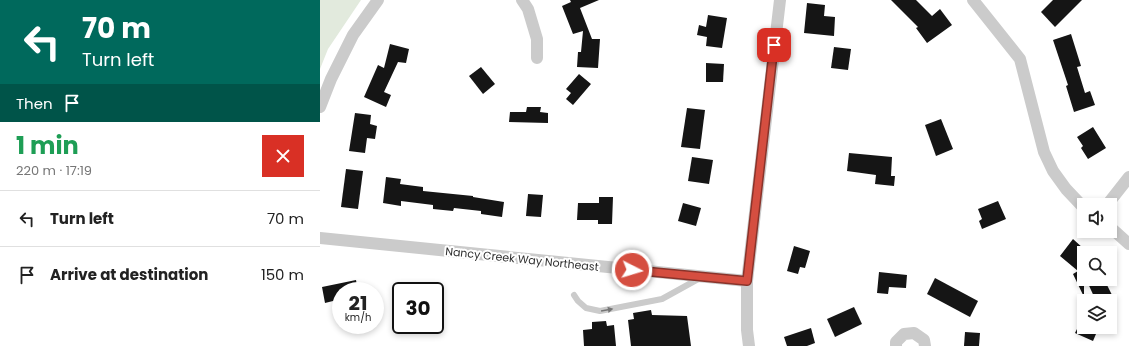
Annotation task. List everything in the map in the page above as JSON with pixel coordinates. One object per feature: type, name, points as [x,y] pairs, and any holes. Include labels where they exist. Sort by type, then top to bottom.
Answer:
[{"type":"street","points":[[320,107],[331,79],[353,35],[378,0]]},
{"type":"street","points":[[522,0],[528,9],[537,38],[538,58]]},
{"type":"street","points":[[749,346],[747,330],[747,281],[780,0]]},
{"type":"street","points":[[973,0],[1020,59],[1044,152],[1054,172],[1066,189],[1077,201]]},
{"type":"street","points":[[1112,198],[1129,177]]},
{"type":"street","points":[[1117,234],[1129,244]]},
{"type":"street","name":"Nancy Creek Way Northeast","points":[[320,238],[747,281]]},
{"type":"street","points":[[896,346],[896,342],[904,334],[914,333],[924,340],[925,346]]},
{"type":"lane","points":[[574,295],[586,308],[600,311],[662,299],[704,276]]},
{"type":"shaded area","points":[[320,0],[361,0],[328,49],[320,69]]},
{"type":"building","points":[[570,0],[599,0],[580,8],[592,39],[600,39],[598,68],[577,67],[578,52],[581,52],[583,31],[573,34],[562,6],[571,2]]},
{"type":"building","points":[[891,0],[916,0],[932,16],[940,9],[952,25],[927,43],[916,28],[918,27]]},
{"type":"building","points":[[1053,0],[1082,0],[1055,27],[1041,12]]},
{"type":"building","points":[[807,3],[825,5],[824,16],[835,17],[834,36],[804,33]]},
{"type":"building","points":[[708,15],[727,18],[722,48],[706,46],[707,37],[697,35],[699,25],[706,27]]},
{"type":"building","points":[[1071,34],[1081,66],[1077,67],[1085,93],[1090,91],[1095,105],[1074,112],[1066,86],[1068,85],[1053,40]]},
{"type":"building","points":[[390,44],[409,49],[406,63],[398,62],[384,92],[391,95],[386,107],[364,97],[378,65],[384,68]]},
{"type":"building","points":[[834,47],[851,49],[848,70],[831,68]]},
{"type":"building","points":[[706,63],[724,64],[723,82],[706,82]]},
{"type":"building","points":[[481,67],[495,84],[483,94],[469,76]]},
{"type":"building","points":[[579,74],[591,84],[573,105],[566,99],[571,93],[566,89]]},
{"type":"building","points":[[527,107],[541,107],[540,112],[548,113],[548,123],[509,122],[510,112],[526,112]]},
{"type":"building","points":[[687,108],[705,110],[700,149],[681,147]]},
{"type":"building","points":[[355,113],[371,115],[370,124],[377,126],[375,139],[367,138],[365,153],[349,151]]},
{"type":"building","points":[[941,119],[953,149],[936,156],[925,125]]},
{"type":"building","points":[[1093,127],[1106,148],[1088,159],[1081,148],[1083,146],[1077,137]]},
{"type":"building","points":[[849,153],[892,157],[891,176],[895,176],[894,186],[875,184],[876,175],[847,171]]},
{"type":"building","points":[[692,157],[713,160],[709,184],[688,181]]},
{"type":"building","points":[[346,169],[363,171],[358,209],[341,207]]},
{"type":"building","points":[[386,177],[401,179],[400,184],[423,187],[423,191],[473,196],[504,202],[502,217],[481,214],[481,211],[454,208],[453,211],[433,209],[433,205],[401,201],[401,206],[383,203]]},
{"type":"building","points":[[528,194],[543,195],[541,217],[526,216]]},
{"type":"building","points":[[599,197],[613,197],[612,224],[598,224],[598,220],[577,220],[578,203],[599,203]]},
{"type":"building","points":[[998,201],[1006,219],[982,229],[979,221],[982,219],[978,209]]},
{"type":"building","points":[[683,203],[701,208],[696,226],[678,221]]},
{"type":"building","points":[[1073,239],[1081,246],[1077,246],[1077,270],[1060,256]]},
{"type":"building","points":[[794,246],[810,251],[805,268],[800,267],[798,274],[787,271]]},
{"type":"building","points":[[879,272],[907,275],[906,288],[889,287],[888,294],[877,293]]},
{"type":"building","points":[[1077,272],[1077,282],[1073,274]]},
{"type":"building","points":[[935,278],[978,301],[970,317],[927,294]]},
{"type":"building","points":[[356,280],[356,282],[346,282]]},
{"type":"building","points":[[332,285],[332,301],[325,303],[322,287]]},
{"type":"building","points":[[1079,286],[1084,286],[1084,294]]},
{"type":"building","points":[[1089,286],[1108,286],[1112,294],[1093,294]]},
{"type":"building","points":[[854,307],[862,324],[835,337],[827,319]]},
{"type":"building","points":[[651,310],[652,315],[687,316],[691,346],[631,346],[628,320],[634,319],[633,313]]},
{"type":"building","points":[[606,321],[607,326],[614,325],[616,346],[584,346],[583,330],[592,329],[592,322]]},
{"type":"building","points":[[811,328],[815,343],[807,346],[787,346],[784,337]]},
{"type":"building","points":[[965,332],[980,333],[979,346],[964,346]]},
{"type":"building","points":[[1077,334],[1096,334],[1093,341]]},
{"type":"route","points":[[632,270],[747,281],[774,45]]}]
